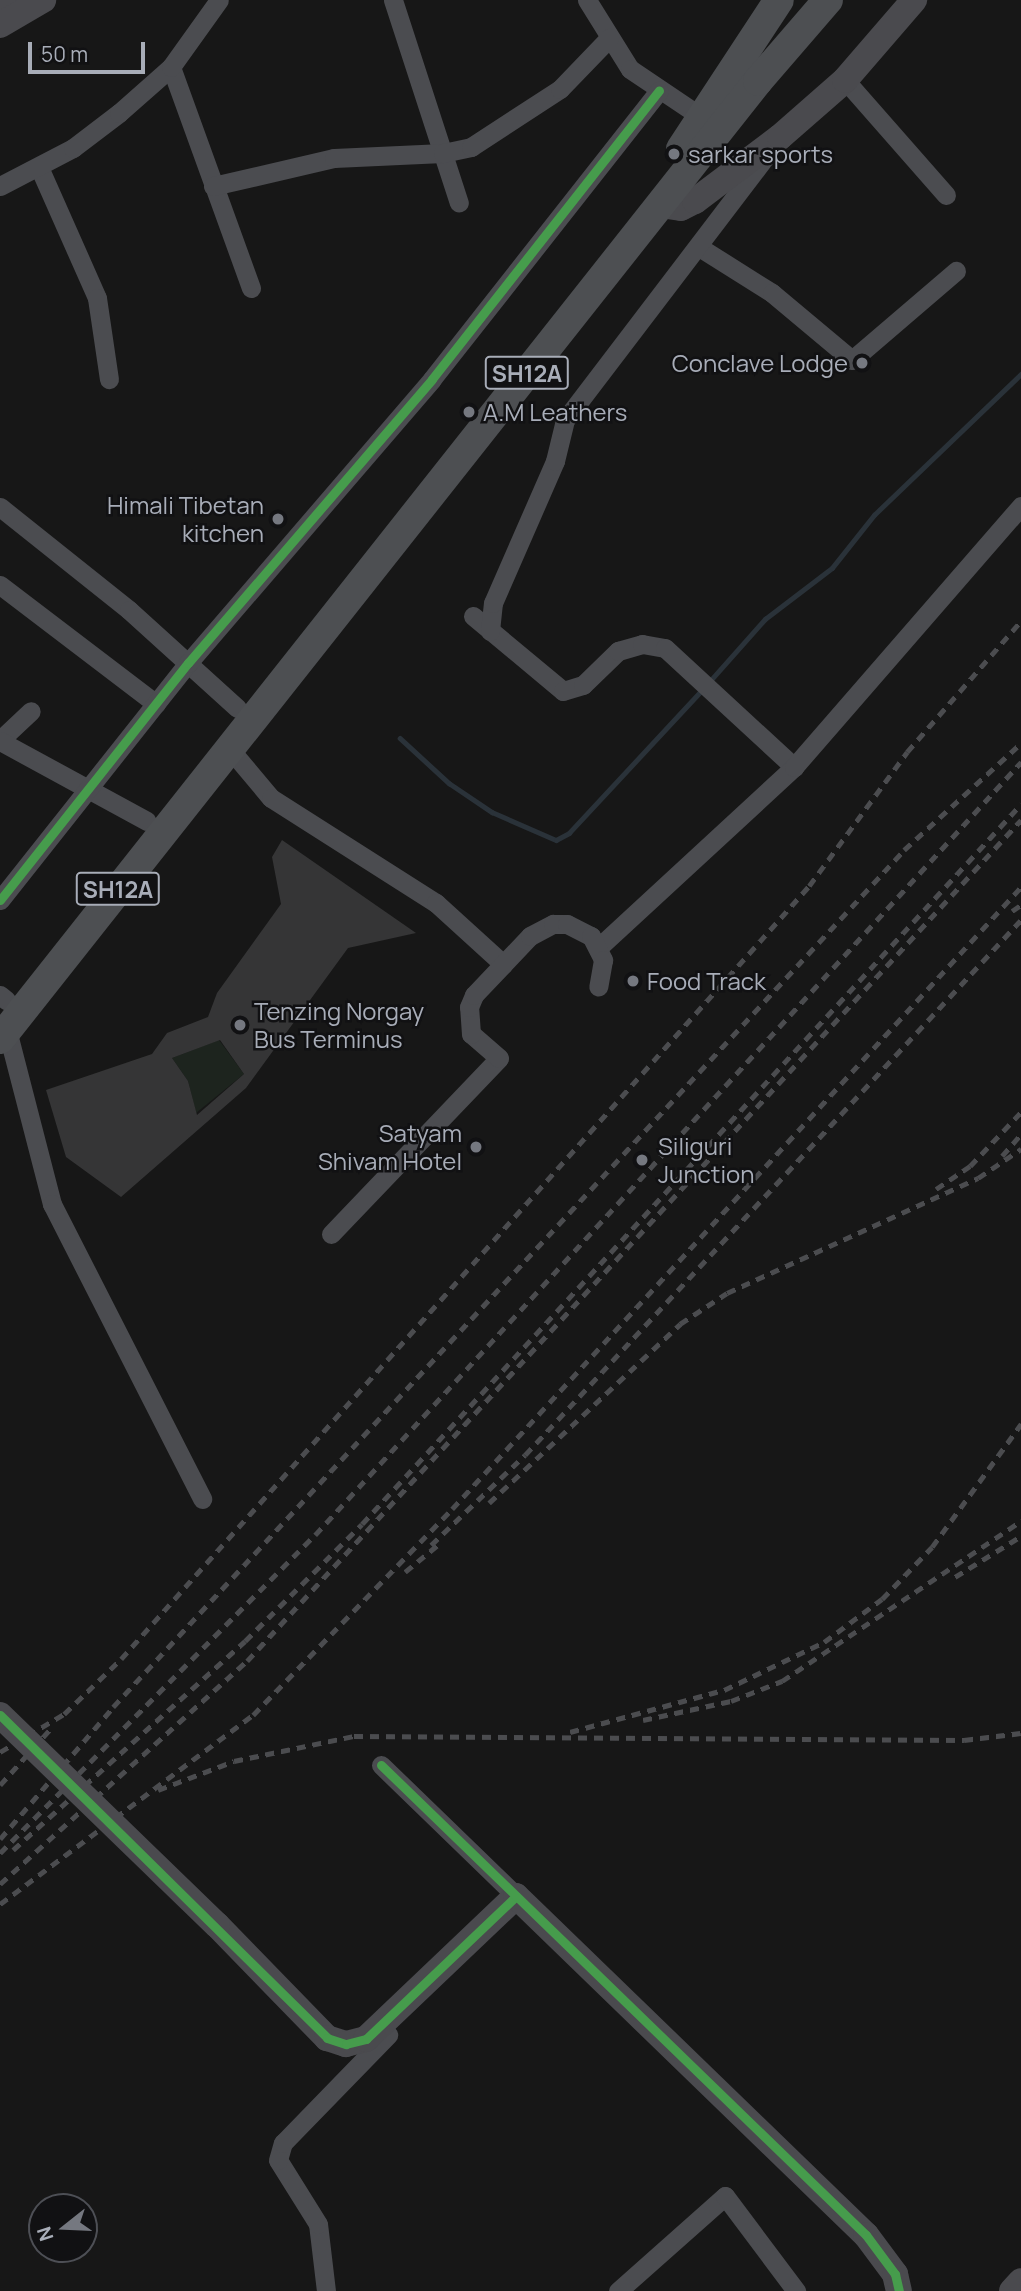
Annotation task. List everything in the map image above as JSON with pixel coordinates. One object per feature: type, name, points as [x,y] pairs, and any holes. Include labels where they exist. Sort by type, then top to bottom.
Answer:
[{"type":"main road","name":"SH12A","points":[[3,1014],[147,821],[222,742],[237,708],[703,118],[779,0]]},
{"type":"main road","name":"SH12A","points":[[3,1014],[828,0]]},
{"type":"street","points":[[0,3],[5,0]]},
{"type":"street","points":[[0,25],[43,0]]},
{"type":"street","points":[[0,186],[39,167],[119,113],[171,67],[219,0]]},
{"type":"street","points":[[393,0],[459,203]]},
{"type":"street","points":[[587,0],[631,69],[703,118]]},
{"type":"street","points":[[660,205],[681,208],[695,201],[780,137],[845,80],[914,0]]},
{"type":"street","points":[[213,186],[334,158],[443,153],[495,136],[560,89],[609,38]]},
{"type":"street","points":[[171,67],[251,288]]},
{"type":"street","points":[[845,80],[946,195]]},
{"type":"street","points":[[0,900],[188,663],[432,379],[659,90]]},
{"type":"street","points":[[490,631],[493,603],[555,461],[565,420],[780,137]]},
{"type":"street","points":[[39,167],[97,298],[109,379]]},
{"type":"street","points":[[699,247],[772,293],[852,360],[956,271]]},
{"type":"street","points":[[599,947],[794,767],[1021,506]]},
{"type":"street","points":[[0,507],[188,663],[237,708]]},
{"type":"street","points":[[0,585],[156,704]]},
{"type":"street","points":[[472,616],[563,691],[583,685],[618,651],[642,644],[665,648],[794,767]]},
{"type":"street","points":[[31,711],[0,740],[147,821]]},
{"type":"street","points":[[222,742],[271,798],[436,903],[503,964]]},
{"type":"street","points":[[331,1234],[499,1058],[479,1045],[468,1021],[474,995],[530,936],[553,924],[580,928],[599,947],[603,960],[598,987]]},
{"type":"street","points":[[3,1014],[52,1204],[202,1499]]},
{"type":"street","points":[[0,1715],[217,1925],[327,2038],[346,2045],[366,2039],[516,1896]]},
{"type":"street","points":[[381,1765],[866,2235],[895,2274],[899,2291]]},
{"type":"street","points":[[326,2291],[318,2224],[278,2160],[283,2143],[394,2029],[390,2016]]},
{"type":"street","points":[[618,2291],[725,2196],[796,2291]]},
{"type":"street","points":[[1012,2291],[1021,2281]]},
{"type":"shaded area","points":[[219,1040],[244,1074],[196,1113],[188,1081],[172,1058]]},
{"type":"building","name":"Tenzing Norgay Bus Terminus","points":[[282,840],[416,933],[348,948],[246,1088],[121,1197],[66,1157],[46,1090],[152,1054],[167,1033],[208,1017],[217,993],[281,904],[272,857]],"holes":[[[220,1040],[244,1074],[197,1115],[188,1081],[172,1058]]]},
{"type":"waterway","points":[[710,681],[765,619],[832,568],[874,515],[1021,374]]},
{"type":"waterway","points":[[400,738],[449,783],[492,812],[556,840],[569,833],[702,690]]},
{"type":"railway","points":[[0,1752],[64,1714],[121,1659],[809,886],[907,752],[1021,621]]},
{"type":"railway","points":[[0,1839],[113,1707],[904,850],[1021,743]]},
{"type":"railway","points":[[0,1853],[315,1535],[1021,762]]},
{"type":"railway","points":[[13,1850],[245,1641],[362,1524],[1021,804]]},
{"type":"railway","points":[[0,1884],[247,1661],[1021,820]]},
{"type":"railway","points":[[0,1904],[253,1715],[452,1509],[1021,887]]},
{"type":"railway","points":[[1012,911],[1021,905]]},
{"type":"railway","points":[[431,1545],[525,1455],[1021,920]]},
{"type":"railway","points":[[936,1189],[970,1166],[1021,1112]]},
{"type":"railway","points":[[1002,1156],[1021,1134]]},
{"type":"railway","points":[[489,1503],[680,1324],[727,1293],[978,1178],[1021,1149]]},
{"type":"railway","points":[[570,1732],[724,1690],[824,1642],[882,1599],[932,1547],[1021,1424]]},
{"type":"railway","points":[[643,1720],[731,1701],[782,1681],[1021,1521]]},
{"type":"railway","points":[[955,1577],[1021,1536]]},
{"type":"railway","points":[[405,1572],[440,1543]]},
{"type":"railway","points":[[0,1785],[52,1727]]},
{"type":"railway","points":[[158,1790],[234,1761],[354,1736],[964,1740],[1021,1733]]},
{"type":"cycle path","points":[[0,900],[188,663],[432,379],[659,91]]},
{"type":"cycle path","points":[[0,1715],[327,2038],[346,2044],[366,2039],[516,1896]]},
{"type":"cycle path","points":[[381,1765],[866,2235],[895,2274],[899,2291]]},
{"type":"place","name":"sarkar sports","points":[[674,154]]},
{"type":"place","name":"Conclave Lodge","points":[[862,363]]},
{"type":"place","name":"A.M Leathers","points":[[469,412]]},
{"type":"place","name":"Himali Tibetan kitchen","points":[[278,519]]},
{"type":"place","name":"Food Track","points":[[633,981]]},
{"type":"place","name":"Tenzing Norgay Bus Terminus","points":[[240,1025]]},
{"type":"place","name":"Satyam Shivam Hotel","points":[[476,1147]]},
{"type":"place","name":"Siliguri Junction","points":[[642,1160]]}]
